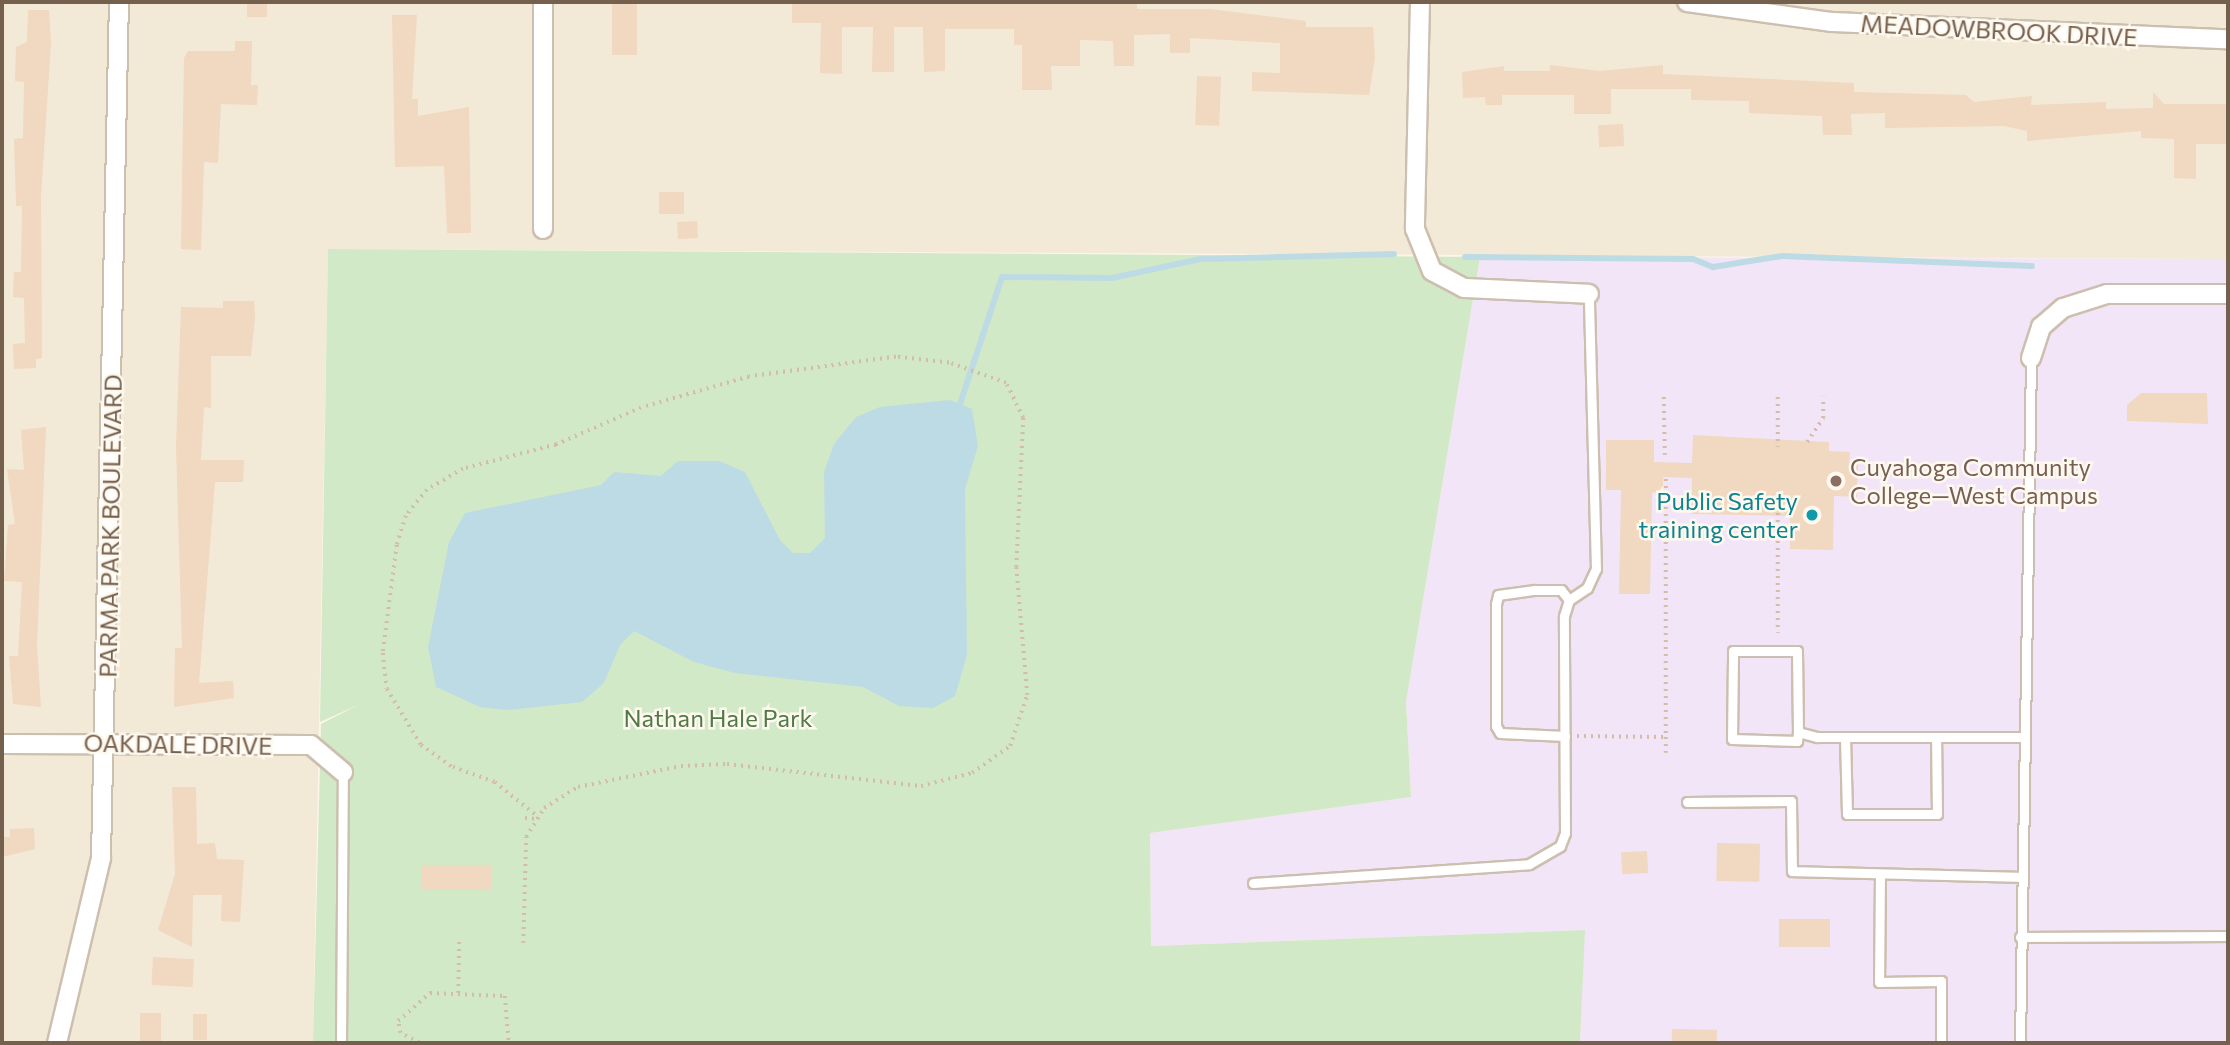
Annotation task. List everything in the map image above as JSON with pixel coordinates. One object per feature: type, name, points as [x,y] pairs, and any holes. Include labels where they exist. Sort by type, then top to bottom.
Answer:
[{"type":"street","name":"PARMA PARK BOULEVARD","points":[[57,1043],[101,858],[106,743],[119,2]]},
{"type":"street","points":[[543,2],[543,229]]},
{"type":"street","points":[[1420,2],[1415,229],[1432,271],[1464,288],[1590,294]]},
{"type":"street","name":"MEADOWBROOK DRIVE","points":[[1687,2],[1831,22],[2228,39]]},
{"type":"street","points":[[2031,358],[2041,327],[2063,308],[2107,294],[2228,295]]},
{"type":"street","name":"OAKDALE DRIVE","points":[[2,744],[311,745],[343,772]]},
{"type":"lane","points":[[1569,600],[1587,588],[1596,569],[1590,294]]},
{"type":"lane","points":[[2020,1043],[2031,358]]},
{"type":"lane","points":[[1253,883],[1548,858],[1565,833],[1569,600],[1561,590],[1499,595],[1496,604],[1496,726],[1500,733],[1565,736]]},
{"type":"lane","points":[[1733,651],[1797,651],[1798,732],[1797,741],[1732,739],[1733,651]]},
{"type":"lane","points":[[1798,732],[1845,737],[2023,737]]},
{"type":"lane","points":[[1845,737],[1846,814],[1937,814],[1936,737]]},
{"type":"lane","points":[[341,1043],[343,772]]},
{"type":"lane","points":[[1687,802],[1791,801],[1792,871],[2021,877]]},
{"type":"lane","points":[[1880,874],[1879,982],[1941,981],[1941,1043]]},
{"type":"lane","points":[[2020,937],[2228,936]]},
{"type":"path","points":[[523,943],[524,847],[536,818],[578,787],[681,766],[755,764],[921,786],[972,773],[1010,746],[1027,695],[1016,567],[1023,418],[1015,394],[987,373],[949,363],[883,358],[706,387],[556,445],[463,469],[420,497],[397,545],[383,662],[391,700],[430,752],[495,782],[536,818]]},
{"type":"path","points":[[1664,397],[1665,455]]},
{"type":"path","points":[[1778,397],[1778,447]]},
{"type":"path","points":[[1807,442],[1823,418],[1823,397]]},
{"type":"path","points":[[1666,479],[1666,753]]},
{"type":"path","points":[[1778,499],[1778,633]]},
{"type":"path","points":[[1565,736],[1666,737]]},
{"type":"path","points":[[525,818],[536,818]]},
{"type":"path","points":[[458,993],[459,942]]},
{"type":"path","points":[[419,1043],[400,1033],[401,1014],[427,995],[458,993],[505,996],[509,1043]]},
{"type":"shaded area","points":[[2,2],[2228,2],[2228,259],[328,249],[313,1043],[2,1043]]},
{"type":"shaded area","name":"Cuyahoga Community College—West Campus","points":[[1480,257],[2228,259],[2228,1043],[1580,1043],[1584,930],[1151,946],[1150,833],[1411,797],[1406,702]]},
{"type":"green space","name":"Nathan Hale Park","points":[[328,249],[1480,257],[1406,702],[1411,797],[1150,833],[1151,946],[1585,930],[1580,1043],[313,1043],[321,724],[360,704],[320,722]]},
{"type":"water","points":[[950,400],[972,409],[978,446],[965,489],[967,655],[955,696],[933,708],[899,706],[863,687],[735,673],[694,662],[634,631],[620,645],[604,683],[582,702],[507,710],[480,707],[436,687],[428,647],[449,542],[465,513],[601,485],[614,472],[661,476],[678,461],[719,461],[745,472],[780,540],[793,553],[810,553],[825,538],[824,472],[834,444],[856,417],[880,407]]},
{"type":"building","points":[[247,2],[267,2],[267,17],[247,17]]},
{"type":"building","points":[[612,2],[637,2],[637,55],[612,55]]},
{"type":"building","points":[[792,2],[1137,2],[1137,9],[1210,9],[1306,21],[1306,27],[1373,27],[1375,58],[1369,95],[1252,91],[1252,72],[1280,73],[1280,43],[1190,38],[1190,53],[1170,53],[1170,34],[1134,35],[1134,66],[1114,66],[1113,41],[1080,40],[1080,66],[1051,66],[1052,90],[1022,90],[1022,45],[1014,45],[1014,29],[945,29],[945,71],[924,72],[923,27],[894,27],[894,72],[872,72],[873,27],[842,27],[842,74],[820,73],[821,23],[792,23]]},
{"type":"building","points":[[28,10],[49,10],[51,43],[41,197],[42,358],[36,359],[36,368],[14,369],[13,344],[25,343],[24,298],[13,297],[14,272],[21,272],[22,206],[16,206],[14,139],[23,138],[24,82],[15,81],[16,47],[27,42]]},
{"type":"building","points":[[392,15],[417,15],[412,99],[418,99],[418,116],[469,107],[471,233],[447,233],[444,166],[395,167]]},
{"type":"building","points":[[235,41],[252,41],[251,85],[258,85],[257,105],[221,104],[218,163],[204,162],[201,250],[181,249],[184,58],[188,51],[235,51]]},
{"type":"building","points":[[1550,65],[1600,71],[1663,65],[1663,74],[1854,83],[1854,92],[1966,95],[1974,102],[2032,96],[2031,105],[2106,102],[2106,109],[2153,108],[2153,92],[2164,104],[2228,104],[2228,144],[2196,144],[2196,179],[2174,178],[2174,139],[2141,138],[2141,131],[2027,141],[2027,131],[2004,126],[1885,128],[1885,113],[1851,114],[1852,135],[1823,135],[1822,116],[1749,113],[1749,101],[1691,100],[1691,89],[1611,89],[1611,114],[1574,114],[1574,95],[1502,95],[1502,105],[1486,105],[1485,97],[1463,98],[1462,72],[1504,66],[1504,71],[1550,71]]},
{"type":"building","points":[[1197,76],[1221,77],[1219,126],[1195,125]]},
{"type":"building","points":[[1623,124],[1624,146],[1599,147],[1598,125]]},
{"type":"building","points":[[659,192],[684,192],[684,214],[659,214]]},
{"type":"building","points":[[697,221],[698,238],[678,239],[677,222]]},
{"type":"building","points":[[223,301],[254,301],[255,318],[251,356],[211,356],[211,408],[204,407],[201,460],[244,460],[243,482],[215,482],[199,683],[233,681],[234,698],[174,707],[175,648],[182,648],[176,447],[181,307],[223,308]]},
{"type":"building","points":[[2141,393],[2207,393],[2208,424],[2127,421],[2127,405]]},
{"type":"building","points":[[46,427],[37,646],[41,707],[13,704],[9,656],[18,656],[22,582],[4,581],[8,525],[15,524],[7,469],[24,470],[21,430]]},
{"type":"building","name":"Public Safety training center","points":[[1693,435],[1829,442],[1829,451],[1850,452],[1849,464],[1858,464],[1857,497],[1834,496],[1833,550],[1790,549],[1790,516],[1691,514],[1692,478],[1663,477],[1663,490],[1652,493],[1650,594],[1619,594],[1621,490],[1606,490],[1606,440],[1654,440],[1654,462],[1692,463]]},
{"type":"building","points":[[172,787],[196,787],[197,844],[215,843],[217,859],[244,860],[240,922],[221,921],[222,895],[193,895],[192,947],[158,930],[175,874]]},
{"type":"building","points":[[34,828],[35,849],[2,857],[2,837],[10,837],[10,829]]},
{"type":"building","points":[[1717,843],[1760,844],[1759,882],[1716,881]]},
{"type":"building","points":[[1647,851],[1648,873],[1622,874],[1621,852]]},
{"type":"building","points":[[422,865],[491,865],[491,890],[422,890]]},
{"type":"building","points":[[1779,919],[1830,919],[1830,947],[1779,947]]},
{"type":"building","points":[[153,957],[194,959],[192,987],[152,985]]},
{"type":"building","points":[[140,1013],[161,1013],[161,1043],[140,1043]]},
{"type":"building","points":[[193,1014],[207,1014],[207,1040],[193,1040]]},
{"type":"building","points":[[1672,1029],[1717,1030],[1717,1043],[1672,1043]]},
{"type":"waterway","points":[[960,404],[1002,277],[1112,278],[1201,259],[1394,254]]},
{"type":"waterway","points":[[1465,257],[1693,259],[1713,267],[1782,256],[2032,266]]},
{"type":"place","name":"Cuyahoga Community College—West Campus","points":[[1836,481]]},
{"type":"place","name":"Public Safety training center","points":[[1812,515]]}]
